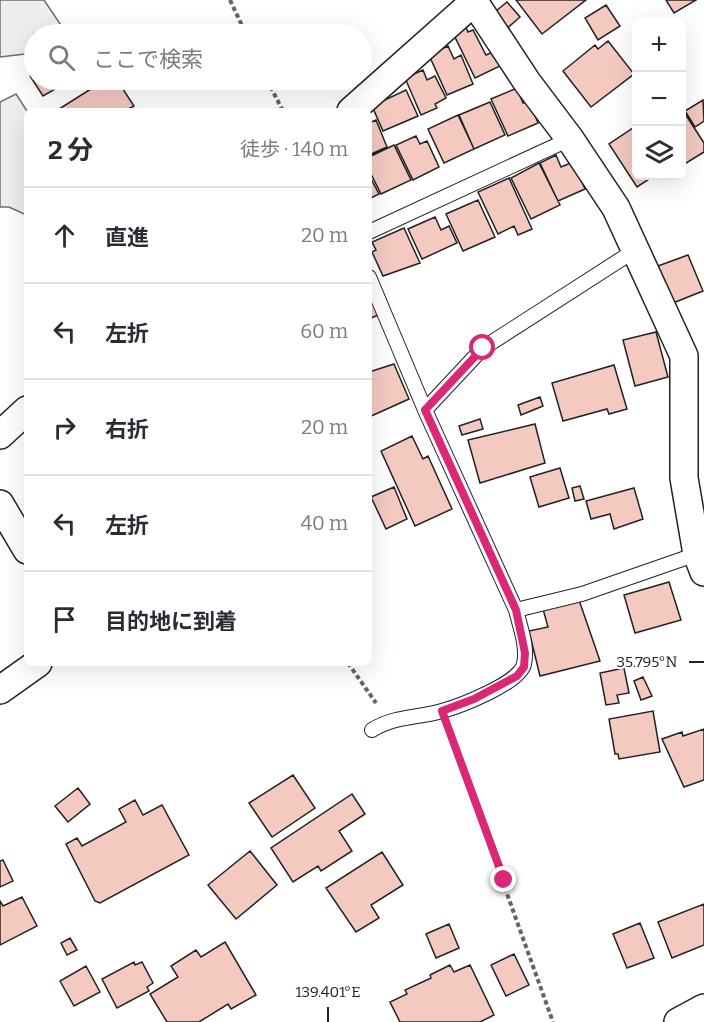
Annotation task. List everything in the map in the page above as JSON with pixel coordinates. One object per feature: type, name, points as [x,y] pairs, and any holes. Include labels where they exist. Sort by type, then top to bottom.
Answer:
[{"type":"street","points":[[354,108],[474,1],[527,82],[570,139],[616,208],[694,349],[684,478],[700,563]]},
{"type":"street","points":[[0,435],[24,413]]},
{"type":"street","points":[[0,504],[24,545]]},
{"type":"street","points":[[0,690],[34,666]]},
{"type":"street","points":[[678,1022],[704,1008]]},
{"type":"lane","points":[[372,231],[570,139]]},
{"type":"lane","points":[[425,410],[483,348],[637,249]]},
{"type":"lane","points":[[372,284],[425,410],[516,610],[525,653],[524,667],[517,676],[474,699],[442,711],[394,720],[372,730]]},
{"type":"lane","points":[[516,610],[700,563]]},
{"type":"path","points":[[230,0],[241,24]]},
{"type":"path","points":[[272,90],[281,108]]},
{"type":"path","points":[[350,666],[379,708],[394,720]]},
{"type":"path","points":[[442,711],[553,1022]]},
{"type":"shaded area","points":[[0,0],[44,0],[60,24],[24,24],[24,54],[0,57]]},
{"type":"shaded area","points":[[16,94],[25,108],[24,214],[9,207],[0,207],[0,102]]},
{"type":"building","points":[[516,0],[586,0],[542,34]]},
{"type":"building","points":[[666,0],[696,0],[674,13]]},
{"type":"building","points":[[507,2],[520,17],[504,31],[491,15]]},
{"type":"building","points":[[606,5],[620,26],[598,40],[585,18]]},
{"type":"building","points":[[465,25],[468,32],[473,30],[486,55],[493,52],[500,66],[475,78],[452,31]]},
{"type":"building","points":[[608,41],[632,71],[632,76],[591,107],[563,71],[595,45],[598,49]]},
{"type":"building","points":[[448,46],[454,59],[461,55],[473,84],[447,95],[429,55]]},
{"type":"building","points":[[423,70],[427,80],[435,76],[446,98],[435,104],[437,108],[421,115],[405,78]]},
{"type":"building","points":[[517,88],[523,103],[530,103],[538,123],[508,136],[491,99]]},
{"type":"building","points":[[39,90],[54,90],[43,96]]},
{"type":"building","points":[[89,90],[124,90],[134,106],[130,108],[61,108]]},
{"type":"building","points":[[406,90],[418,116],[383,131],[372,106]]},
{"type":"building","points":[[703,100],[704,121],[695,127],[686,110]]},
{"type":"building","points":[[490,102],[505,135],[474,149],[459,115]]},
{"type":"building","points":[[458,115],[474,149],[444,163],[428,129]]},
{"type":"building","points":[[686,115],[704,143],[704,152],[686,163]]},
{"type":"building","points":[[376,120],[387,147],[372,154],[372,122]]},
{"type":"building","points":[[632,129],[632,179],[609,144]]},
{"type":"building","points":[[416,136],[420,144],[427,141],[439,167],[413,180],[396,145]]},
{"type":"building","points":[[394,145],[411,180],[381,194],[372,176],[372,156]]},
{"type":"building","points":[[556,155],[561,167],[573,162],[585,189],[558,201],[540,163]]},
{"type":"building","points":[[539,163],[560,205],[531,219],[511,178]]},
{"type":"building","points":[[509,178],[532,229],[518,235],[514,226],[498,234],[478,192]]},
{"type":"building","points":[[632,180],[648,180],[637,187]]},
{"type":"building","points":[[372,181],[379,194],[372,198]]},
{"type":"building","points":[[478,200],[495,237],[463,251],[446,214]]},
{"type":"building","points":[[435,217],[441,230],[449,226],[457,243],[422,259],[408,229]]},
{"type":"building","points":[[404,228],[420,263],[383,276],[372,252],[376,250],[372,242]]},
{"type":"building","points":[[688,255],[703,291],[673,303],[658,266]]},
{"type":"building","points":[[372,300],[378,315],[372,318]]},
{"type":"building","points":[[656,332],[668,377],[635,386],[623,340]]},
{"type":"building","points":[[394,364],[409,399],[372,416],[372,371]]},
{"type":"building","points":[[614,365],[627,409],[609,414],[607,409],[563,421],[552,383]]},
{"type":"building","points":[[540,397],[543,406],[521,415],[518,405]]},
{"type":"building","points":[[480,419],[483,429],[462,435],[459,426]]},
{"type":"building","points":[[535,424],[545,463],[480,483],[468,440]]},
{"type":"building","points":[[412,436],[423,459],[428,456],[452,509],[415,526],[381,451]]},
{"type":"building","points":[[560,468],[569,498],[539,507],[530,477]]},
{"type":"building","points":[[580,486],[584,499],[575,501],[572,488]]},
{"type":"building","points":[[394,487],[407,519],[386,529],[372,497]]},
{"type":"building","points":[[634,488],[643,519],[614,529],[610,514],[591,519],[586,501]]},
{"type":"building","points":[[669,582],[681,620],[635,633],[624,595]]},
{"type":"building","points":[[579,600],[600,661],[540,676],[529,631],[548,627],[543,609]]},
{"type":"building","points":[[624,668],[629,693],[617,695],[619,703],[606,705],[600,673]]},
{"type":"building","points":[[643,677],[652,696],[641,700],[634,681]]},
{"type":"building","points":[[653,711],[660,752],[619,759],[618,754],[615,754],[609,719]]},
{"type":"building","points":[[704,729],[704,780],[684,787],[662,739],[682,732],[683,736]]},
{"type":"building","points":[[293,775],[315,808],[272,837],[249,803]]},
{"type":"building","points":[[78,788],[90,804],[68,822],[55,806]]},
{"type":"building","points":[[352,794],[365,814],[339,831],[352,851],[321,871],[318,866],[293,882],[271,848]]},
{"type":"building","points":[[135,800],[143,815],[162,805],[189,855],[100,903],[95,901],[66,844],[77,838],[82,846],[126,822],[119,809]]},
{"type":"building","points":[[250,851],[277,885],[236,919],[208,885]]},
{"type":"building","points":[[382,852],[403,885],[371,905],[379,918],[356,932],[326,888]]},
{"type":"building","points":[[3,860],[13,881],[0,887],[0,861]]},
{"type":"building","points":[[22,897],[37,926],[0,945],[0,901],[3,906]]},
{"type":"building","points":[[704,904],[704,945],[672,958],[658,922]]},
{"type":"building","points":[[640,923],[654,958],[627,968],[613,934]]},
{"type":"building","points":[[449,924],[459,948],[436,958],[426,934]]},
{"type":"building","points":[[70,938],[77,950],[67,955],[61,943]]},
{"type":"building","points":[[225,942],[256,995],[231,1009],[228,1004],[199,1022],[167,1022],[150,994],[178,977],[171,966],[196,950],[201,957]]},
{"type":"building","points":[[514,954],[529,985],[506,996],[491,965]]},
{"type":"building","points":[[134,962],[135,965],[142,962],[153,983],[147,987],[149,991],[117,1008],[102,979]]},
{"type":"building","points":[[450,965],[454,972],[470,965],[494,1015],[480,1022],[400,1022],[390,1002],[407,994],[405,990],[431,978],[430,975]]},
{"type":"building","points":[[86,966],[100,992],[74,1006],[60,981]]},
{"type":"route","points":[[483,348],[425,410],[516,610],[525,653],[524,667],[517,676],[474,699],[442,711],[504,880]]}]
